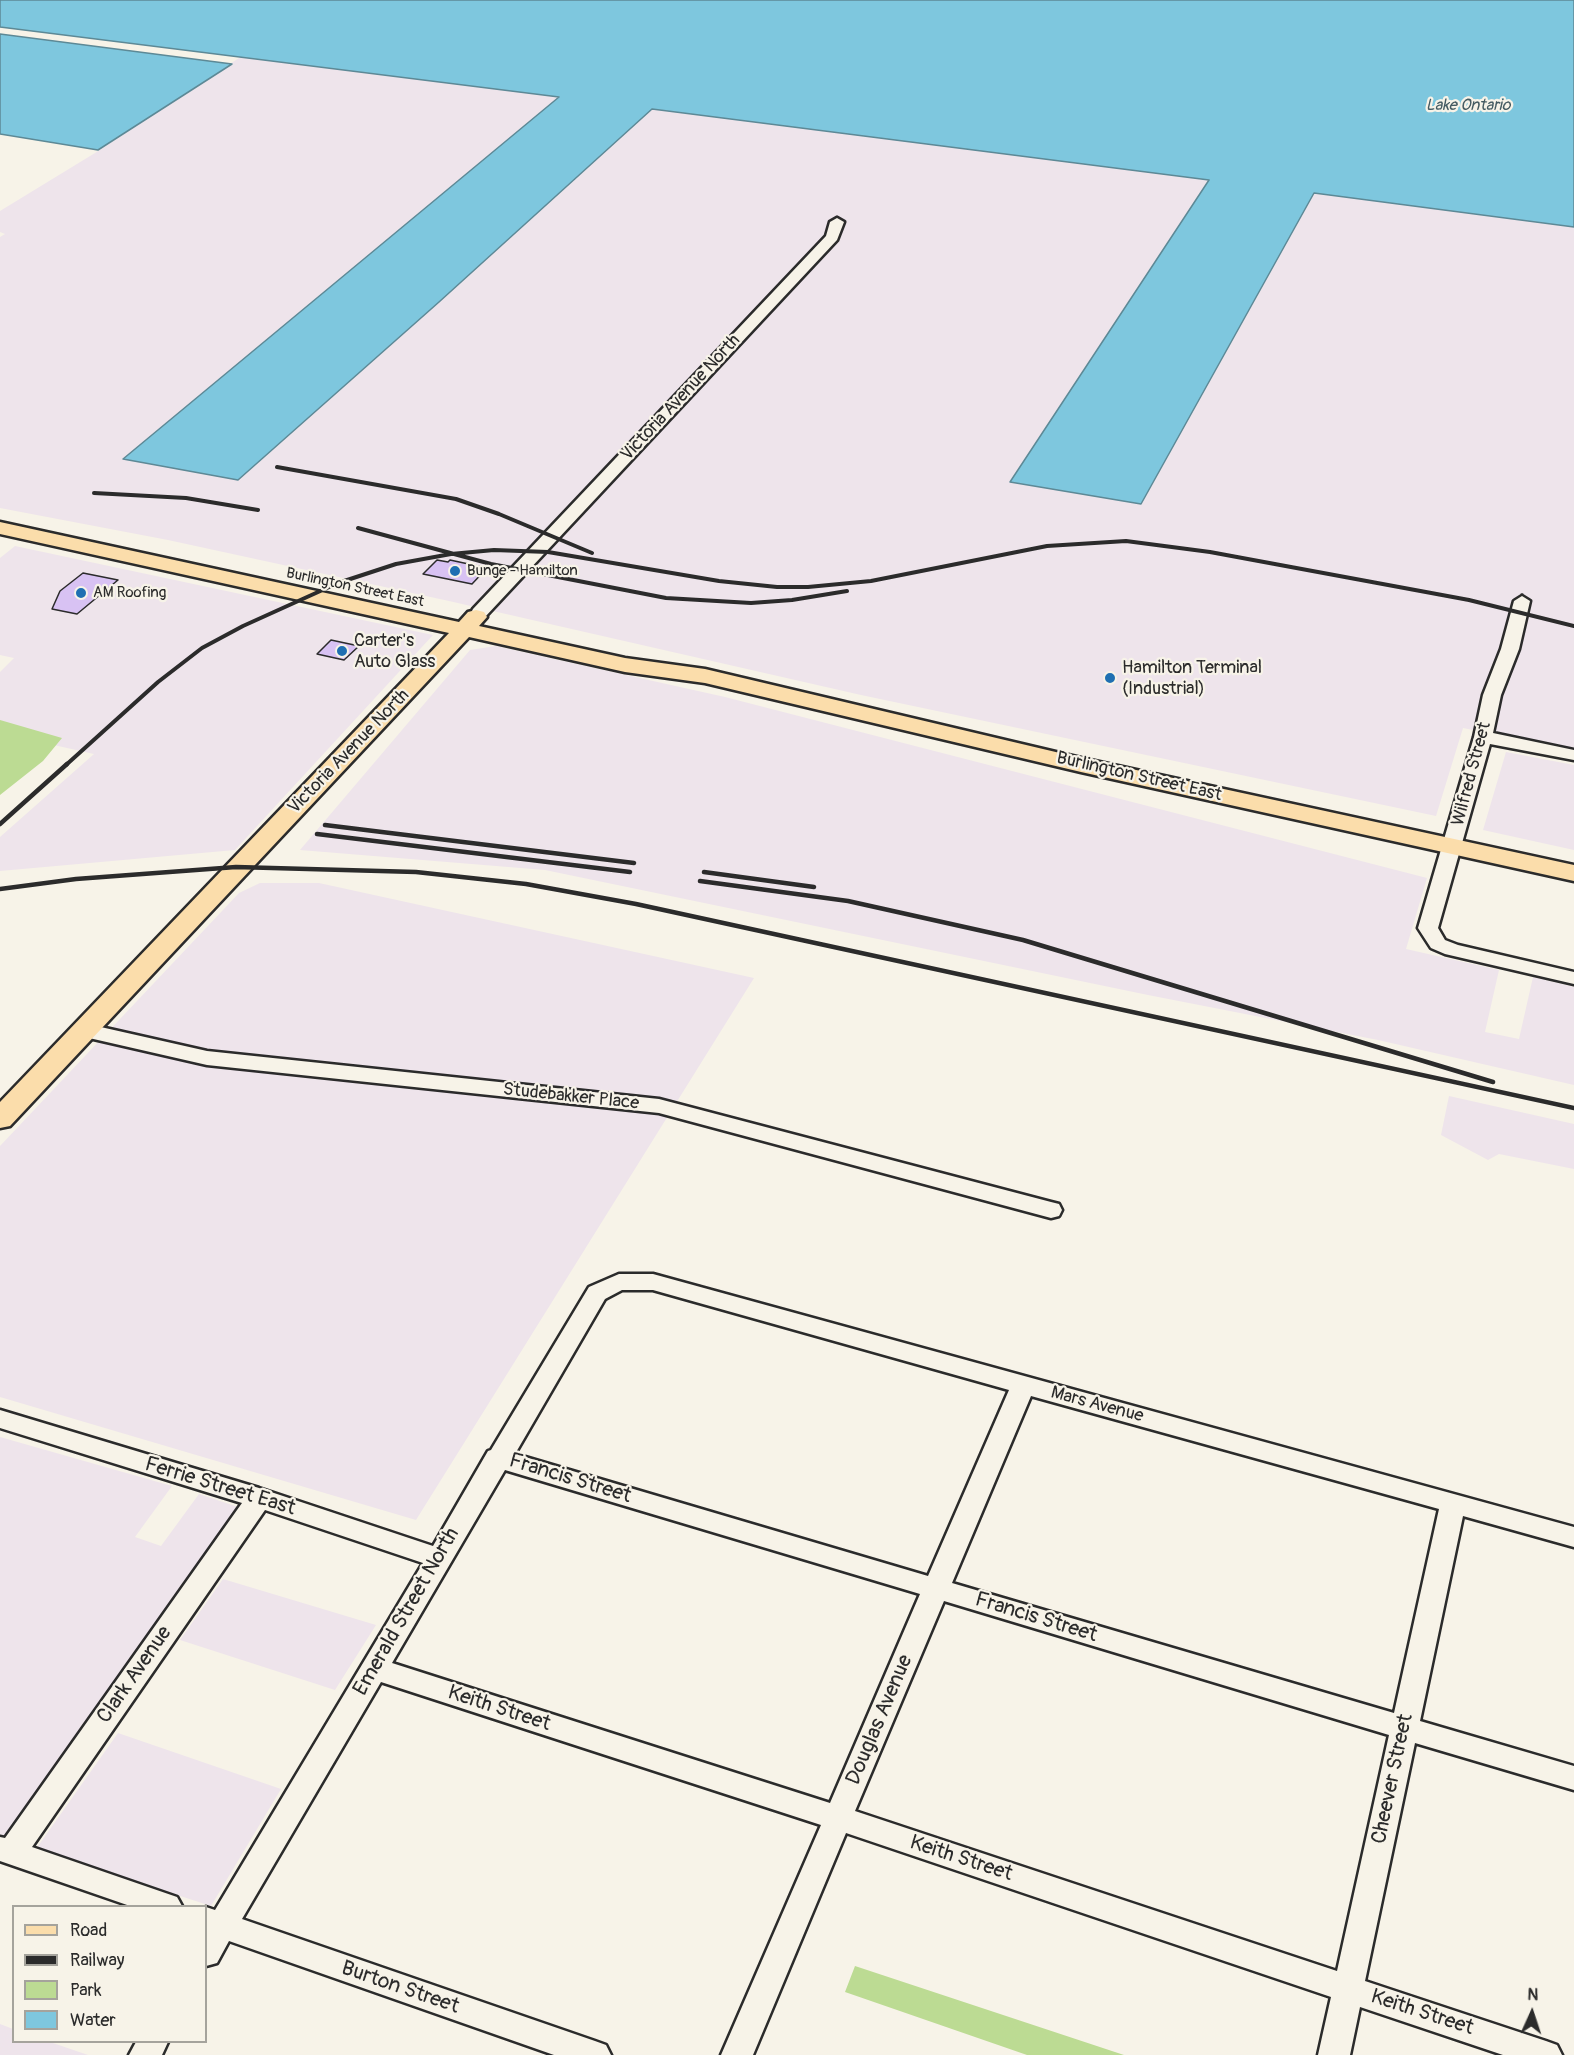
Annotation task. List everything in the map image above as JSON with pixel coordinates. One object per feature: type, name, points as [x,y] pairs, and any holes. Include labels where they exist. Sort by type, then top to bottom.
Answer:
[{"type":"main road","name":"Burlington Street East","points":[[7,526],[472,621],[639,652],[705,676],[1092,767],[1574,873]]},
{"type":"main road","name":"Victoria Avenue North","points":[[0,1119],[472,621]]},
{"type":"street","name":"Victoria Avenue North","points":[[472,621],[832,237],[837,222]]},
{"type":"street","name":"Wilfred Street","points":[[1522,601],[1510,649],[1492,695],[1484,737],[1428,928],[1438,944],[1452,950],[1574,978]]},
{"type":"street","points":[[1484,737],[1574,755]]},
{"type":"street","name":"Studebakker Place","points":[[83,1030],[207,1058],[659,1106],[1051,1210]]},
{"type":"street","name":"Mars Avenue","points":[[619,1282],[653,1282],[1574,1537]]},
{"type":"street","name":"Emerald Street North","points":[[207,1949],[214,1923],[374,1668],[597,1293],[619,1282]]},
{"type":"street","name":"Douglas Avenue","points":[[737,2055],[1023,1385]]},
{"type":"street","name":"Ferrie Street East","points":[[0,1419],[259,1498],[438,1558]]},
{"type":"street","name":"Francis Street","points":[[497,1458],[1574,1778]]},
{"type":"street","name":"Clark Avenue","points":[[6,1851],[259,1498]]},
{"type":"street","name":"Cheever Street","points":[[1334,2055],[1453,1503]]},
{"type":"street","name":"Keith Street","points":[[374,1668],[838,1818],[1546,2055]]},
{"type":"street","points":[[6,1851],[163,1905]]},
{"type":"street","name":"Burton Street","points":[[214,1923],[594,2055]]},
{"type":"shaded area","points":[[242,56],[560,97],[124,459],[238,480],[652,109],[1210,180],[1010,482],[1141,504],[1314,193],[1574,227],[1574,750],[1463,728],[1436,816],[861,695],[449,601],[168,540],[0,508],[0,237],[5,234],[0,232],[0,211],[95,153]]},
{"type":"shaded area","points":[[15,546],[433,635],[235,850],[0,871],[0,837],[94,754],[0,733],[0,672],[14,658],[0,655],[0,558]]},
{"type":"shaded area","points":[[496,646],[725,697],[1427,878],[1406,949],[1499,970],[1485,1032],[1519,1039],[1533,977],[1574,987],[1574,1085],[1378,1040],[1148,995],[545,870],[300,850],[470,650]]},
{"type":"shaded area","points":[[1506,752],[1574,765],[1574,850],[1483,830]]},
{"type":"shaded area","points":[[260,883],[319,883],[754,978],[416,1520],[0,1397],[0,1146],[239,893]]},
{"type":"shaded area","points":[[1449,1096],[1574,1124],[1574,1169],[1499,1154],[1488,1160],[1441,1135]]},
{"type":"shaded area","points":[[0,1437],[172,1486],[135,1537],[161,1546],[199,1494],[238,1507],[3,1838],[0,1837]]},
{"type":"shaded area","points":[[223,1579],[376,1625],[335,1690],[180,1640]]},
{"type":"shaded area","points":[[118,1733],[281,1789],[211,1906],[36,1849]]},
{"type":"shaded area","points":[[0,2024],[12,2029],[12,2043],[53,2043],[88,2055],[0,2055]]},
{"type":"green space","points":[[0,720],[62,738],[43,761],[0,795]]},
{"type":"green space","points":[[855,1966],[1124,2055],[1027,2055],[845,1992]]},
{"type":"water","name":"Lake Ontario","points":[[0,0],[1574,0],[1574,227],[1314,193],[1141,504],[1010,482],[1209,180],[652,109],[238,480],[123,459],[559,97],[0,27]]},
{"type":"water","points":[[0,34],[232,64],[98,150],[0,134]]},
{"type":"building","name":"Bunge - Hamilton","points":[[437,560],[448,562],[450,560],[487,568],[472,584],[423,574]]},
{"type":"building","name":"AM Roofing","points":[[83,573],[118,580],[77,614],[52,609],[60,591]]},
{"type":"building","name":"Carter's Auto Glass","points":[[331,640],[359,646],[344,660],[317,654]]},
{"type":"railway","points":[[277,467],[456,499],[499,514],[592,553]]},
{"type":"railway","points":[[94,493],[186,498],[258,510]]},
{"type":"railway","points":[[358,528],[453,554]]},
{"type":"railway","points":[[453,554],[494,550],[548,552],[719,581],[777,587],[808,587],[871,581],[1047,546],[1126,541],[1210,552],[1469,600],[1574,626]]},
{"type":"railway","points":[[66,765],[158,682],[202,648],[243,626],[338,583],[396,564],[453,554]]},
{"type":"railway","points":[[453,554],[491,564],[666,598],[751,603],[792,600],[847,591]]},
{"type":"railway","points":[[0,824],[67,764]]},
{"type":"railway","points":[[325,825],[634,863]]},
{"type":"railway","points":[[317,834],[630,872]]},
{"type":"railway","points":[[0,889],[76,879],[236,867],[416,872],[526,884],[636,904],[1574,1108]]},
{"type":"railway","points":[[704,872],[814,887]]},
{"type":"railway","points":[[700,881],[848,901],[1023,940],[1493,1082]]},
{"type":"place","name":"Bunge - Hamilton","points":[[455,571]]},
{"type":"place","name":"AM Roofing","points":[[81,593]]},
{"type":"place","name":"Carter's Auto Glass","points":[[342,651]]},
{"type":"place","name":"Hamilton Terminal (Industrial)","points":[[1110,678]]}]
